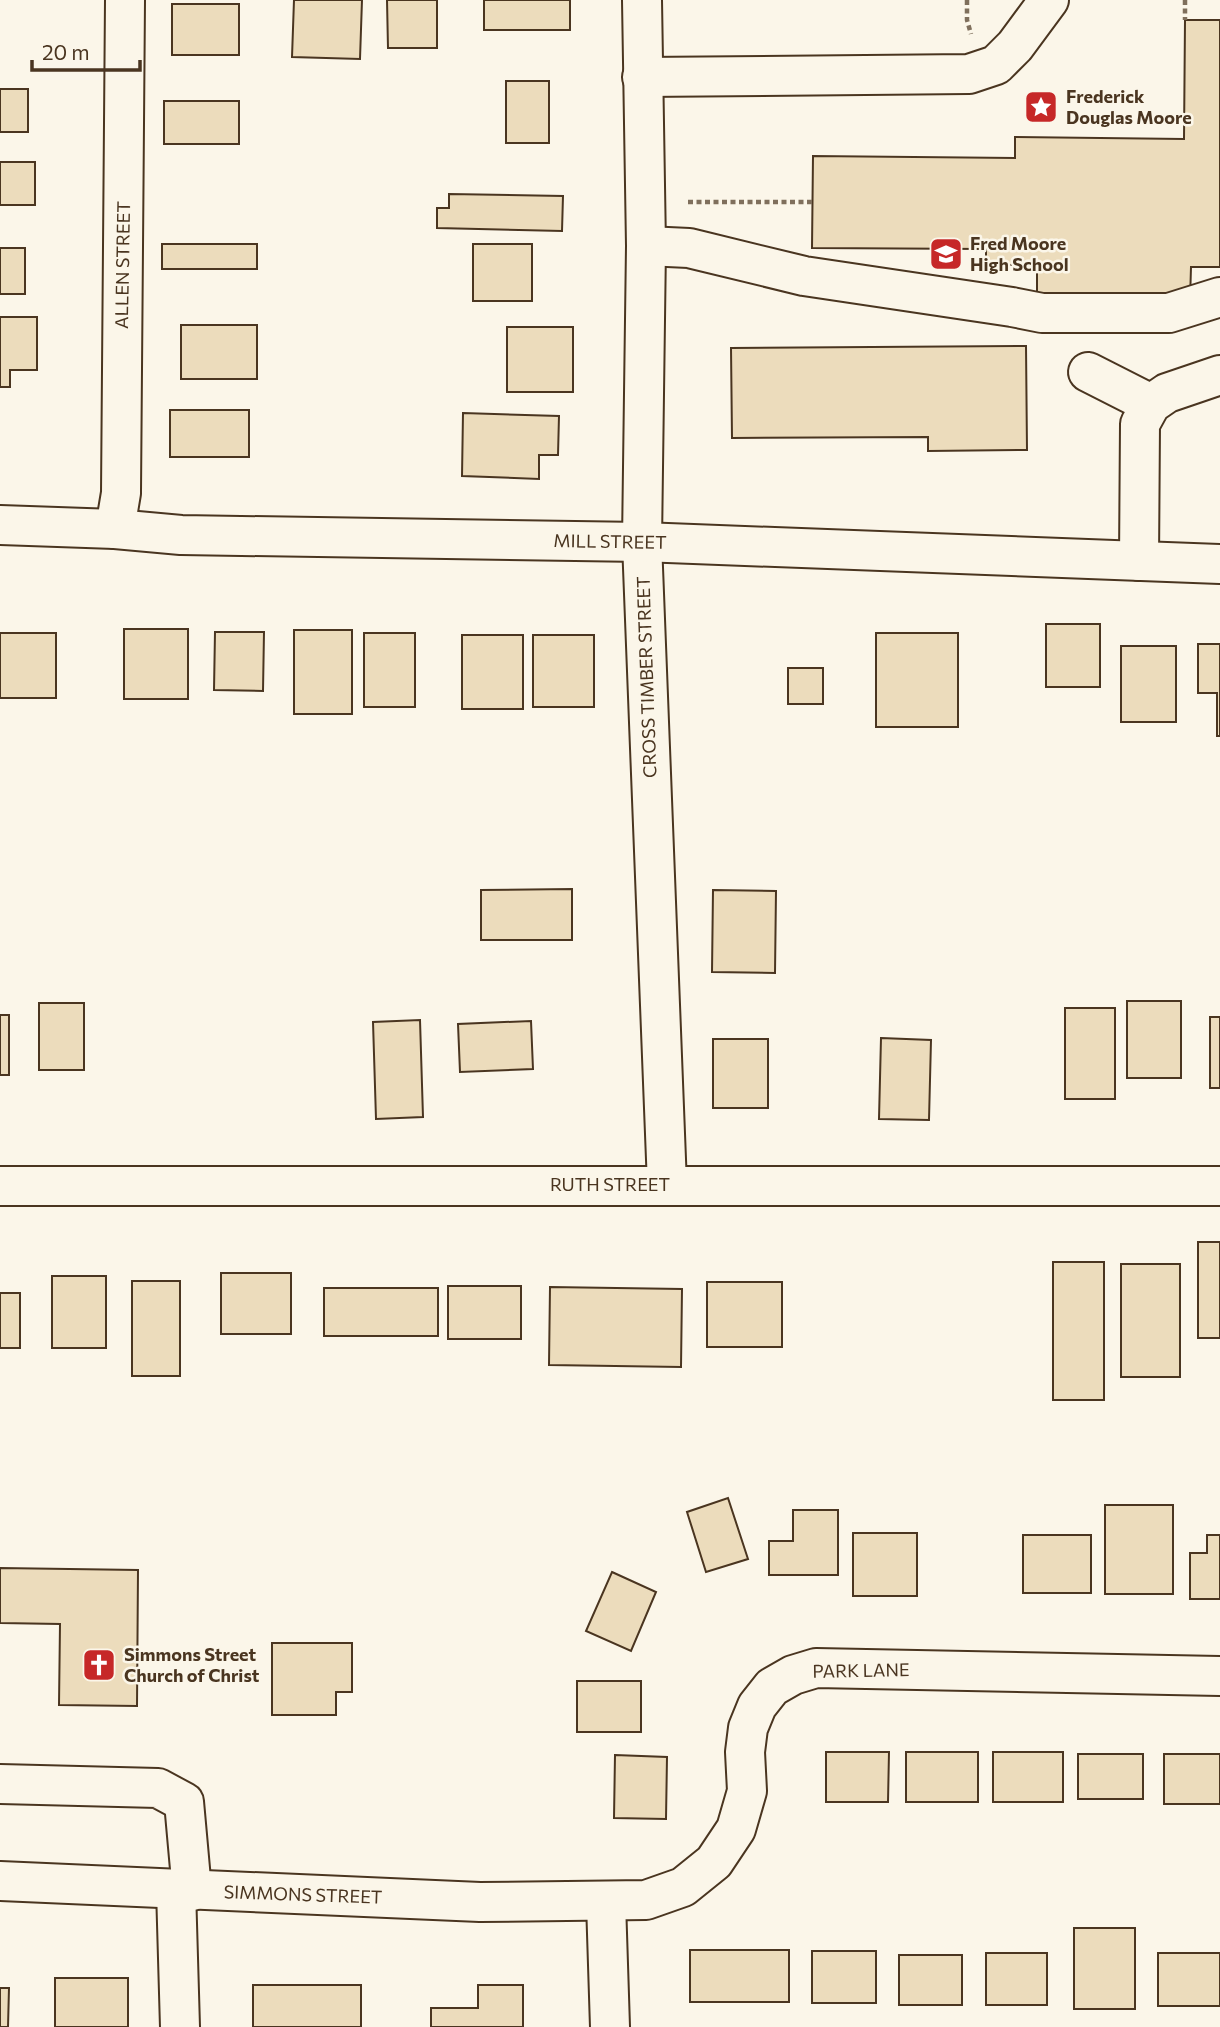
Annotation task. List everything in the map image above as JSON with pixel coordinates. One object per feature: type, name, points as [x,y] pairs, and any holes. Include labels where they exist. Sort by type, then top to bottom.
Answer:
[{"type":"street","name":"ALLEN STREET","points":[[116,529],[121,493],[125,0]]},
{"type":"street","name":"CROSS TIMBER STREET","points":[[642,0],[646,246],[642,542],[667,1185]]},
{"type":"street","points":[[642,77],[969,74],[996,65],[1015,47],[1049,0]]},
{"type":"street","points":[[646,246],[689,248],[804,276],[1042,313],[1168,313],[1220,297]]},
{"type":"street","points":[[1088,372],[1151,404]]},
{"type":"street","points":[[1139,561],[1140,424],[1151,404],[1167,393],[1220,375]]},
{"type":"street","name":"MILL STREET","points":[[0,525],[116,529],[181,535],[642,542],[1220,564]]},
{"type":"street","name":"RUTH STREET","points":[[0,1186],[1220,1186]]},
{"type":"street","name":"PARK LANE","points":[[606,1902],[646,1900],[683,1887],[714,1862],[736,1829],[747,1791],[745,1752],[748,1728],[757,1706],[772,1687],[793,1675],[816,1668],[1220,1676]]},
{"type":"street","points":[[0,1784],[158,1788],[184,1802],[180,2027]]},
{"type":"street","name":"SIMMONS STREET","points":[[0,1881],[480,1902],[606,1902]]},
{"type":"street","points":[[606,1902],[610,2027]]},
{"type":"path","points":[[967,0],[967,20],[972,38]]},
{"type":"path","points":[[1185,0],[1185,20]]},
{"type":"path","points":[[688,202],[813,202]]},
{"type":"building","points":[[294,0],[362,0],[360,59],[292,57]]},
{"type":"building","points":[[387,0],[437,0],[437,48],[388,48]]},
{"type":"building","points":[[484,0],[570,0],[570,30],[484,30]]},
{"type":"building","points":[[172,4],[239,4],[239,55],[172,55]]},
{"type":"building","points":[[1185,20],[1220,20],[1220,267],[1191,267],[1190,301],[1037,299],[1037,266],[986,264],[986,249],[812,248],[813,156],[1015,158],[1015,137],[1184,139]]},
{"type":"building","points":[[506,81],[549,81],[549,143],[506,143]]},
{"type":"building","points":[[0,89],[28,89],[28,132],[0,132]]},
{"type":"building","points":[[164,101],[239,101],[239,144],[164,144]]},
{"type":"building","points":[[0,162],[35,162],[35,205],[0,205]]},
{"type":"building","points":[[449,194],[563,196],[562,231],[437,228],[437,208],[449,208]]},
{"type":"building","points":[[162,244],[257,244],[257,269],[162,269]]},
{"type":"building","points":[[473,244],[532,244],[532,301],[473,301]]},
{"type":"building","points":[[0,248],[25,248],[25,294],[0,294]]},
{"type":"building","points":[[0,317],[37,317],[37,370],[10,370],[10,387],[0,387]]},
{"type":"building","points":[[181,325],[257,325],[257,379],[181,379]]},
{"type":"building","points":[[507,327],[573,327],[573,392],[507,392]]},
{"type":"building","points":[[1026,346],[1027,450],[928,451],[928,437],[732,438],[731,348]]},
{"type":"building","points":[[170,410],[249,410],[249,457],[170,457]]},
{"type":"building","points":[[463,413],[559,416],[558,455],[539,455],[539,479],[462,476]]},
{"type":"building","points":[[1046,624],[1100,624],[1100,687],[1046,687]]},
{"type":"building","points":[[124,629],[188,629],[188,699],[124,699]]},
{"type":"building","points":[[294,630],[352,630],[352,714],[294,714]]},
{"type":"building","points":[[215,632],[264,632],[263,691],[214,690]]},
{"type":"building","points":[[0,633],[56,633],[56,698],[0,698]]},
{"type":"building","points":[[364,633],[415,633],[415,707],[364,707]]},
{"type":"building","points":[[876,633],[958,633],[958,727],[876,727]]},
{"type":"building","points":[[462,635],[523,635],[523,709],[462,709]]},
{"type":"building","points":[[533,635],[594,635],[594,707],[533,707]]},
{"type":"building","points":[[1198,644],[1220,644],[1220,736],[1217,736],[1217,693],[1198,693]]},
{"type":"building","points":[[1121,646],[1176,646],[1176,722],[1121,722]]},
{"type":"building","points":[[788,668],[823,668],[823,704],[788,704]]},
{"type":"building","points":[[572,889],[572,940],[481,940],[481,890]]},
{"type":"building","points":[[713,890],[776,891],[775,973],[712,972]]},
{"type":"building","points":[[1127,1001],[1181,1001],[1181,1078],[1127,1078]]},
{"type":"building","points":[[39,1003],[84,1003],[84,1070],[39,1070]]},
{"type":"building","points":[[1065,1008],[1115,1008],[1115,1099],[1065,1099]]},
{"type":"building","points":[[0,1015],[9,1015],[9,1075],[0,1075]]},
{"type":"building","points":[[1210,1017],[1220,1017],[1220,1088],[1210,1088]]},
{"type":"building","points":[[420,1020],[423,1117],[376,1119],[373,1022]]},
{"type":"building","points":[[531,1021],[533,1069],[460,1072],[458,1024]]},
{"type":"building","points":[[881,1038],[931,1040],[929,1120],[879,1119]]},
{"type":"building","points":[[713,1039],[768,1039],[768,1108],[713,1108]]},
{"type":"building","points":[[1198,1242],[1220,1242],[1220,1338],[1198,1338]]},
{"type":"building","points":[[1053,1262],[1104,1262],[1104,1400],[1053,1400]]},
{"type":"building","points":[[1121,1264],[1180,1264],[1180,1377],[1121,1377]]},
{"type":"building","points":[[221,1273],[291,1273],[291,1334],[221,1334]]},
{"type":"building","points":[[52,1276],[106,1276],[106,1348],[52,1348]]},
{"type":"building","points":[[132,1281],[180,1281],[180,1376],[132,1376]]},
{"type":"building","points":[[707,1282],[782,1282],[782,1347],[707,1347]]},
{"type":"building","points":[[448,1286],[521,1286],[521,1339],[448,1339]]},
{"type":"building","points":[[550,1287],[682,1289],[681,1367],[549,1365]]},
{"type":"building","points":[[324,1288],[438,1288],[438,1336],[324,1336]]},
{"type":"building","points":[[0,1293],[20,1293],[20,1348],[0,1348]]},
{"type":"building","points":[[728,1498],[748,1559],[706,1572],[687,1512]]},
{"type":"building","points":[[1105,1505],[1173,1505],[1173,1594],[1105,1594]]},
{"type":"building","points":[[793,1510],[838,1510],[838,1575],[769,1575],[769,1541],[793,1541]]},
{"type":"building","points":[[853,1533],[917,1533],[917,1596],[853,1596]]},
{"type":"building","points":[[1023,1535],[1091,1535],[1091,1593],[1023,1593]]},
{"type":"building","points":[[1207,1535],[1220,1535],[1220,1599],[1190,1599],[1190,1553],[1207,1553]]},
{"type":"building","name":"Simmons Street Church of Christ","points":[[0,1568],[138,1570],[137,1706],[59,1705],[60,1624],[0,1623]]},
{"type":"building","points":[[612,1572],[656,1592],[631,1651],[586,1631]]},
{"type":"building","points":[[272,1643],[352,1643],[352,1692],[336,1692],[336,1715],[272,1715]]},
{"type":"building","points":[[577,1681],[641,1681],[641,1732],[577,1732]]},
{"type":"building","points":[[826,1752],[889,1752],[888,1802],[826,1802]]},
{"type":"building","points":[[906,1752],[978,1752],[978,1802],[906,1802]]},
{"type":"building","points":[[993,1752],[1063,1752],[1063,1802],[993,1802]]},
{"type":"building","points":[[1078,1754],[1143,1754],[1143,1799],[1078,1799]]},
{"type":"building","points":[[1164,1754],[1220,1754],[1220,1804],[1164,1804]]},
{"type":"building","points":[[615,1755],[667,1757],[666,1819],[614,1818]]},
{"type":"building","points":[[1074,1928],[1135,1928],[1135,2009],[1074,2009]]},
{"type":"building","points":[[690,1950],[789,1950],[789,2002],[690,2002]]},
{"type":"building","points":[[812,1951],[876,1951],[876,2003],[812,2003]]},
{"type":"building","points":[[986,1953],[1047,1953],[1047,2005],[986,2005]]},
{"type":"building","points":[[1158,1953],[1220,1953],[1220,2006],[1158,2006]]},
{"type":"building","points":[[899,1955],[962,1955],[962,2005],[899,2005]]},
{"type":"building","points":[[55,1978],[128,1978],[128,2027],[55,2027]]},
{"type":"building","points":[[253,1985],[361,1985],[361,2027],[253,2027]]},
{"type":"building","points":[[478,1985],[523,1985],[523,2027],[431,2027],[431,2008],[478,2008]]},
{"type":"building","points":[[0,1988],[9,1988],[8,2027],[0,2027]]},
{"type":"place","name":"Frederick Douglas Moore","points":[[1041,107]]},
{"type":"place","name":"Fred Moore High School","points":[[946,254]]},
{"type":"place","name":"Simmons Street Church of Christ","points":[[99,1665]]}]
